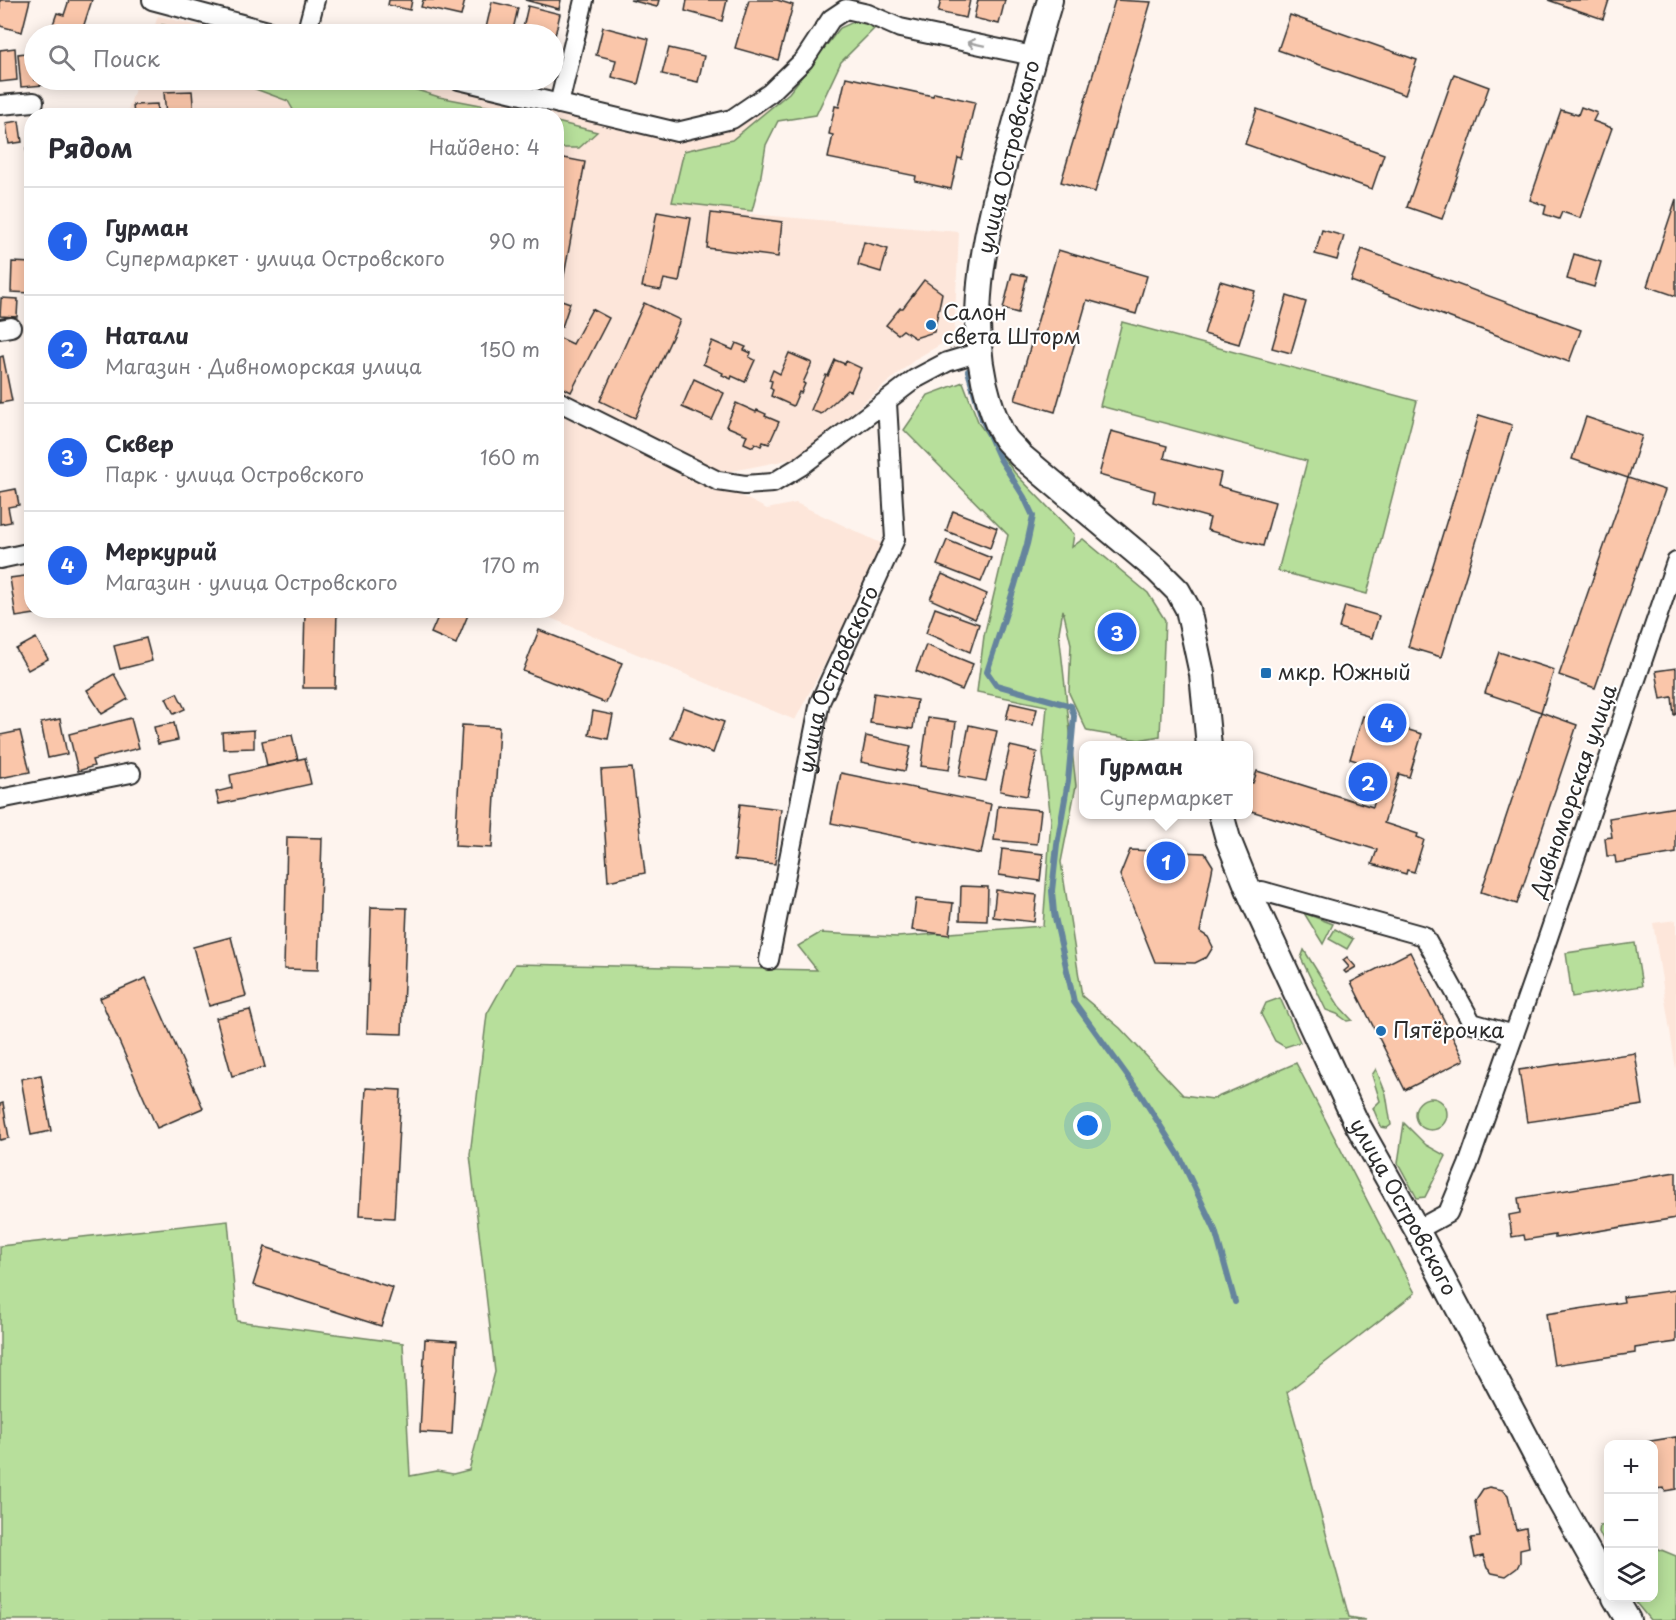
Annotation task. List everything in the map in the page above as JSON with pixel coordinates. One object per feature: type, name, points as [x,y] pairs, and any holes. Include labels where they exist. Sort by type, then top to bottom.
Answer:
[{"type":"street","points":[[152,0],[242,24]]},
{"type":"street","points":[[309,24],[315,0]]},
{"type":"street","points":[[564,83],[584,0]]},
{"type":"street","name":"улица Островского","points":[[1050,0],[987,233],[979,316],[980,352],[985,386],[1005,438],[1020,455],[1157,570],[1178,591],[1188,609],[1202,674],[1209,741]]},
{"type":"street","points":[[501,90],[677,132],[732,119],[770,93],[804,60],[831,19],[848,5],[900,28],[1034,56]]},
{"type":"street","points":[[559,104],[562,90]]},
{"type":"street","points":[[0,105],[34,102]]},
{"type":"street","points":[[564,404],[718,481],[745,484],[773,483],[801,466],[887,403],[915,379],[947,362],[980,352]]},
{"type":"street","name":"улица Островского","points":[[769,960],[820,702],[895,539],[887,403]]},
{"type":"street","points":[[0,559],[24,554]]},
{"type":"street","name":"Дивноморская улица","points":[[1417,1230],[1448,1213],[1468,1165],[1676,562]]},
{"type":"street","points":[[0,799],[131,773]]},
{"type":"street","name":"улица Островского","points":[[1222,819],[1251,896],[1356,1122],[1417,1230],[1559,1500],[1604,1580]]},
{"type":"street","points":[[1251,896],[1262,891],[1424,936],[1472,1023],[1514,1035]]},
{"type":"street","points":[[1617,1602],[1628,1620]]},
{"type":"shaded area","points":[[158,16],[191,24],[155,24]]},
{"type":"shaded area","points":[[135,90],[458,90],[532,108],[129,108]]},
{"type":"shaded area","points":[[771,104],[749,214],[959,232],[954,337],[917,358],[797,458],[723,473],[564,393],[564,116],[678,143],[735,128]]},
{"type":"shaded area","points":[[564,407],[767,509],[796,503],[887,546],[795,720],[551,618],[564,618]]},
{"type":"shaded area","points":[[1676,920],[1676,1069],[1653,923]]},
{"type":"green space","points":[[860,19],[876,27],[841,62],[816,115],[778,121],[766,145],[752,211],[672,202],[684,151],[732,140],[789,93],[840,28]]},
{"type":"green space","points":[[258,90],[417,90],[439,97],[496,108],[292,108],[288,101]]},
{"type":"green space","points":[[564,124],[597,132],[579,148],[564,148]]},
{"type":"green space","points":[[1122,322],[1417,401],[1367,594],[1278,571],[1307,461],[1100,406]]},
{"type":"green space","points":[[963,382],[979,424],[1015,473],[1074,534],[1072,547],[1083,539],[1148,593],[1165,620],[1160,736],[1139,740],[1087,731],[1069,693],[1071,644],[1063,610],[1059,632],[1076,786],[1061,862],[1082,996],[1120,1028],[1183,1095],[1213,1099],[1296,1063],[1415,1293],[1287,1392],[1349,1617],[1366,1620],[0,1620],[0,1246],[228,1221],[237,1321],[403,1343],[410,1476],[437,1471],[453,1474],[469,1470],[495,1372],[470,1155],[487,1014],[515,964],[817,970],[798,946],[820,933],[897,937],[1043,926],[1051,820],[1043,753],[1047,706],[977,692],[984,636],[1008,535],[904,430],[928,395]]},
{"type":"green space","points":[[1304,913],[1333,924],[1323,944]]},
{"type":"green space","points":[[1335,929],[1353,939],[1347,949],[1329,939]]},
{"type":"green space","points":[[1635,943],[1642,986],[1572,997],[1566,953]]},
{"type":"green space","points":[[1304,950],[1339,1006],[1352,1020],[1347,1021],[1326,1010],[1301,958]]},
{"type":"green space","points":[[1280,998],[1300,1042],[1285,1047],[1275,1041],[1261,1014],[1266,1003]]},
{"type":"green space","points":[[1376,1069],[1386,1094],[1391,1125],[1387,1128],[1381,1127],[1373,1108],[1380,1101],[1372,1075]]},
{"type":"green space","points":[[1431,1098],[1443,1102],[1447,1114],[1443,1126],[1431,1130],[1419,1126],[1415,1114],[1419,1102]]},
{"type":"green space","points":[[1404,1123],[1426,1145],[1446,1156],[1425,1197],[1417,1198],[1398,1163]]},
{"type":"green space","points":[[1600,1525],[1604,1526],[1604,1543],[1599,1532]]},
{"type":"green space","points":[[1658,1549],[1676,1556],[1676,1620],[1650,1620],[1635,1602],[1658,1602]]},
{"type":"building","points":[[0,0],[30,0],[22,32],[0,26]]},
{"type":"building","points":[[69,0],[92,0],[84,24],[53,24],[57,13],[64,15]]},
{"type":"building","points":[[389,0],[412,0],[410,10],[388,5]]},
{"type":"building","points":[[423,0],[465,0],[461,16],[421,7]]},
{"type":"building","points":[[525,0],[561,0],[559,9]]},
{"type":"building","points":[[630,0],[659,0],[657,7]]},
{"type":"building","points":[[687,0],[727,0],[722,21],[685,11]]},
{"type":"building","points":[[749,0],[777,0],[793,5],[778,60],[735,48]]},
{"type":"building","points":[[941,0],[970,0],[966,18],[938,12]]},
{"type":"building","points":[[978,0],[1005,0],[999,24],[974,18]]},
{"type":"building","points":[[1115,0],[1151,2],[1095,192],[1061,182]]},
{"type":"building","points":[[1548,0],[1609,0],[1603,19]]},
{"type":"building","points":[[492,2],[518,8],[514,24],[487,24]]},
{"type":"building","points":[[528,6],[560,14],[558,24],[524,24]]},
{"type":"building","points":[[1290,15],[1417,60],[1405,95],[1278,50]]},
{"type":"building","points":[[603,27],[649,39],[638,84],[612,77],[616,60],[596,55]]},
{"type":"building","points":[[15,48],[17,80],[0,82],[0,50]]},
{"type":"building","points":[[669,48],[704,56],[698,82],[662,74]]},
{"type":"building","points":[[24,53],[24,87],[21,87],[18,54]]},
{"type":"building","points":[[1454,74],[1489,87],[1442,219],[1407,207]]},
{"type":"building","points":[[846,77],[933,96],[934,93],[975,102],[962,159],[958,158],[951,189],[915,181],[916,176],[828,158],[833,135],[829,134],[835,106],[839,107]]},
{"type":"building","points":[[192,91],[193,108],[165,108],[164,92]]},
{"type":"building","points":[[157,104],[157,108],[133,108],[133,105]]},
{"type":"building","points":[[1581,107],[1597,113],[1593,121],[1612,128],[1580,218],[1562,212],[1559,219],[1544,214],[1546,206],[1530,200],[1561,110],[1578,115]]},
{"type":"building","points":[[1257,109],[1384,154],[1372,189],[1245,144]]},
{"type":"building","points":[[19,121],[22,142],[9,144],[6,123]]},
{"type":"building","points":[[564,158],[585,162],[564,276]]},
{"type":"building","points":[[1676,199],[1676,296],[1647,286]]},
{"type":"building","points":[[657,212],[691,218],[679,282],[664,279],[661,290],[642,287]]},
{"type":"building","points":[[711,213],[782,222],[778,257],[707,248]]},
{"type":"building","points":[[1322,230],[1344,236],[1337,260],[1315,254]]},
{"type":"building","points":[[864,242],[888,249],[881,272],[858,265]]},
{"type":"building","points":[[1362,249],[1581,330],[1569,362],[1351,281]]},
{"type":"building","points":[[1058,250],[1147,276],[1136,314],[1087,300],[1055,412],[1015,400]]},
{"type":"building","points":[[1574,254],[1601,262],[1594,287],[1567,279]]},
{"type":"building","points":[[12,262],[24,263],[24,293],[11,292]]},
{"type":"building","points":[[1012,273],[1027,276],[1018,313],[1003,309]]},
{"type":"building","points":[[924,280],[942,293],[934,332],[915,338],[903,330],[898,334],[886,325],[900,308],[903,308]]},
{"type":"building","points":[[1220,281],[1255,291],[1239,344],[1204,334]]},
{"type":"building","points":[[1287,296],[1306,302],[1291,353],[1272,348]]},
{"type":"building","points":[[1,298],[18,299],[17,317],[0,316]]},
{"type":"building","points":[[564,301],[570,303],[564,321]]},
{"type":"building","points":[[644,303],[680,320],[635,418],[600,401]]},
{"type":"building","points":[[592,309],[609,318],[571,392],[564,388],[564,340],[573,344]]},
{"type":"building","points":[[712,341],[733,350],[736,343],[746,347],[744,350],[751,353],[749,357],[755,360],[745,382],[732,376],[731,379],[703,364]]},
{"type":"building","points":[[789,353],[812,363],[803,383],[805,384],[793,406],[771,396],[772,381],[769,380],[773,370],[780,374]]},
{"type":"building","points":[[3,356],[12,401],[0,403],[0,357]]},
{"type":"building","points":[[835,360],[845,364],[846,361],[861,368],[851,391],[847,390],[821,414],[811,410]]},
{"type":"building","points":[[694,379],[724,393],[712,420],[682,407]]},
{"type":"building","points":[[736,403],[756,412],[757,410],[779,422],[769,444],[763,442],[761,446],[755,443],[753,447],[744,443],[747,435],[726,426]]},
{"type":"building","points":[[1479,415],[1512,425],[1441,657],[1408,647]]},
{"type":"building","points":[[1586,417],[1642,436],[1628,478],[1572,459]]},
{"type":"building","points":[[1111,431],[1167,446],[1164,458],[1221,473],[1218,486],[1275,502],[1263,546],[1207,530],[1210,518],[1153,502],[1155,491],[1099,475]]},
{"type":"building","points":[[1628,478],[1665,490],[1595,688],[1559,675]]},
{"type":"building","points":[[16,489],[19,505],[8,507],[11,522],[0,524],[0,492]]},
{"type":"building","points":[[953,511],[997,528],[990,548],[946,531]]},
{"type":"building","points":[[947,540],[991,558],[981,582],[937,565]]},
{"type":"building","points":[[942,574],[987,594],[975,619],[930,599]]},
{"type":"building","points":[[24,576],[24,616],[16,617],[10,578]]},
{"type":"building","points":[[1345,606],[1379,616],[1372,638],[1339,628]]},
{"type":"building","points":[[935,608],[979,624],[970,652],[926,633]]},
{"type":"building","points":[[305,618],[337,618],[335,688],[303,688]]},
{"type":"building","points":[[438,618],[467,618],[456,644],[431,633]]},
{"type":"building","points":[[539,630],[622,663],[606,703],[523,671]]},
{"type":"building","points":[[36,638],[48,659],[28,670],[16,649]]},
{"type":"building","points":[[146,638],[152,661],[120,669],[114,646]]},
{"type":"building","points":[[926,645],[973,664],[962,690],[916,671]]},
{"type":"building","points":[[1499,652],[1554,670],[1541,712],[1485,693]]},
{"type":"building","points":[[1676,668],[1676,714],[1674,715],[1672,697],[1661,699],[1656,671]]},
{"type":"building","points":[[114,674],[128,699],[102,714],[87,690]]},
{"type":"building","points":[[177,693],[185,709],[174,714],[166,698]]},
{"type":"building","points":[[874,693],[917,700],[913,729],[870,723]]},
{"type":"building","points":[[1010,703],[1037,709],[1033,725],[1006,719]]},
{"type":"building","points":[[683,707],[724,722],[713,753],[671,738]]},
{"type":"building","points":[[593,711],[613,715],[608,739],[589,735]]},
{"type":"building","points":[[1541,712],[1577,725],[1517,904],[1481,892]]},
{"type":"building","points":[[1363,716],[1422,734],[1409,777],[1399,774],[1384,823],[1418,834],[1417,837],[1424,840],[1414,872],[1407,870],[1406,874],[1372,864],[1377,850],[1253,812],[1253,783],[1257,771],[1373,807],[1377,792],[1363,788],[1370,765],[1350,759]]},
{"type":"building","points":[[131,718],[139,748],[92,760],[94,766],[78,771],[69,734]]},
{"type":"building","points":[[928,718],[956,722],[949,770],[921,766]]},
{"type":"building","points":[[60,719],[67,754],[48,758],[41,723]]},
{"type":"building","points":[[174,723],[178,740],[158,744],[154,727]]},
{"type":"building","points":[[462,725],[499,727],[492,848],[455,846]]},
{"type":"building","points":[[969,725],[997,731],[986,781],[959,776]]},
{"type":"building","points":[[254,730],[254,748],[223,749],[222,732]]},
{"type":"building","points":[[20,731],[30,772],[0,778],[0,735]]},
{"type":"building","points":[[292,735],[298,760],[267,766],[262,741]]},
{"type":"building","points":[[866,736],[911,746],[905,771],[861,762]]},
{"type":"building","points":[[1010,746],[1037,752],[1027,796],[1000,791]]},
{"type":"building","points":[[305,758],[311,784],[219,804],[216,792],[232,788],[230,775]]},
{"type":"building","points":[[632,768],[645,873],[608,881],[601,770]]},
{"type":"building","points":[[841,773],[991,804],[981,854],[831,823]]},
{"type":"building","points":[[740,804],[781,809],[775,864],[734,860]]},
{"type":"building","points":[[998,806],[1041,810],[1037,844],[994,840]]},
{"type":"building","points":[[1676,807],[1676,853],[1616,863],[1615,856],[1607,856],[1605,838],[1612,837],[1609,818]]},
{"type":"building","points":[[287,837],[322,838],[318,970],[284,969]]},
{"type":"building","points":[[1002,849],[1043,854],[1040,881],[999,875]]},
{"type":"building","points":[[1130,850],[1205,853],[1213,866],[1200,932],[1208,937],[1213,947],[1207,957],[1195,963],[1155,962],[1120,875]]},
{"type":"building","points":[[961,886],[988,887],[987,921],[960,920]]},
{"type":"building","points":[[996,890],[1037,895],[1034,922],[993,917]]},
{"type":"building","points":[[916,899],[953,903],[949,935],[912,930]]},
{"type":"building","points":[[371,907],[407,908],[402,1034],[367,1033]]},
{"type":"building","points":[[231,937],[246,996],[209,1006],[193,947]]},
{"type":"building","points":[[1410,952],[1464,1060],[1405,1090],[1351,982]]},
{"type":"building","points":[[1347,957],[1356,967],[1346,973],[1344,971],[1349,967],[1343,960]]},
{"type":"building","points":[[146,978],[203,1108],[157,1128],[100,998]]},
{"type":"building","points":[[250,1010],[265,1067],[232,1076],[216,1018]]},
{"type":"building","points":[[1635,1053],[1643,1105],[1527,1122],[1519,1070]]},
{"type":"building","points":[[41,1075],[51,1131],[31,1135],[21,1079]]},
{"type":"building","points":[[366,1088],[401,1090],[394,1218],[359,1216]]},
{"type":"building","points":[[3,1103],[9,1138],[0,1140],[0,1104]]},
{"type":"building","points":[[1676,1172],[1676,1218],[1555,1238],[1555,1235],[1525,1240],[1524,1235],[1512,1237],[1509,1215],[1520,1213],[1518,1198]]},
{"type":"building","points":[[265,1247],[393,1288],[381,1326],[253,1285]]},
{"type":"building","points":[[1676,1290],[1676,1342],[1635,1348],[1635,1353],[1554,1365],[1546,1314],[1624,1302],[1623,1297]]},
{"type":"building","points":[[425,1339],[457,1341],[452,1434],[420,1432]]},
{"type":"building","points":[[1676,1437],[1676,1489],[1665,1491],[1664,1488],[1658,1489],[1657,1440]]},
{"type":"building","points":[[1489,1487],[1503,1490],[1508,1495],[1516,1530],[1526,1528],[1529,1547],[1520,1549],[1520,1562],[1517,1568],[1506,1576],[1492,1573],[1487,1568],[1483,1556],[1475,1558],[1471,1538],[1480,1537],[1475,1501],[1483,1489]]},
{"type":"waterway","points":[[968,371],[982,419],[1000,459],[1033,516],[1015,585],[987,672],[996,685],[1071,706],[1074,716],[1068,781],[1052,891],[1054,913],[1074,1002],[1139,1092],[1179,1155],[1215,1230],[1235,1302]]},
{"type":"place","name":"Салон света Шторм","points":[[931,325]]},
{"type":"place","name":"Сквер","points":[[1117,632]]},
{"type":"place","name":"мкр. Южный","points":[[1266,673]]},
{"type":"place","name":"Меркурий","points":[[1387,723]]},
{"type":"place","name":"Натали","points":[[1368,782]]},
{"type":"place","name":"Гурман","points":[[1166,861]]},
{"type":"place","name":"Пятёрочка","points":[[1381,1031]]}]
